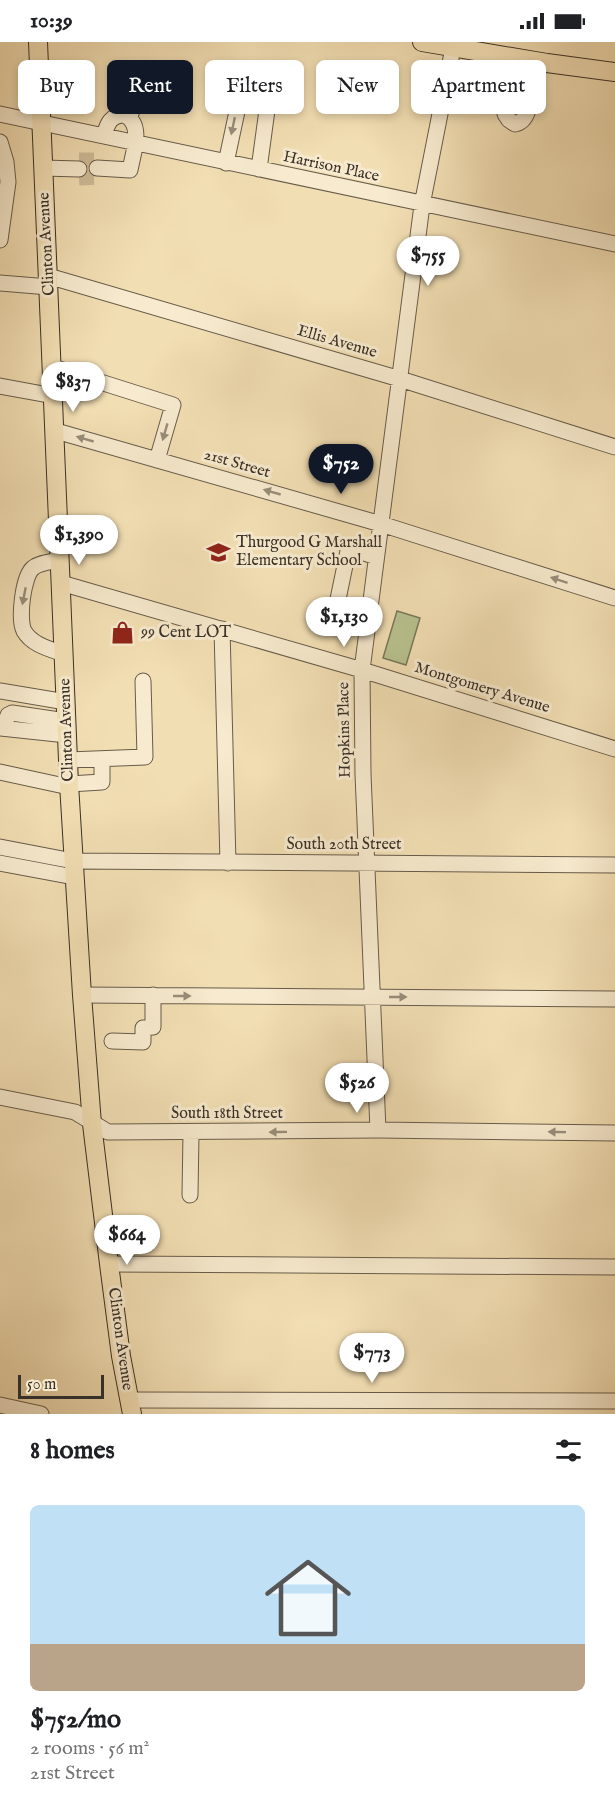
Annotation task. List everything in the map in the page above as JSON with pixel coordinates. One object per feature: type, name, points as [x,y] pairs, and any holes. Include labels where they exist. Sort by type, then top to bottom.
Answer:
[{"type":"main road","name":"Clinton Avenue","points":[[38,42],[56,430],[69,785],[82,995],[92,1124],[120,1356],[130,1407]]},
{"type":"main road","points":[[422,42],[512,58],[615,72]]},
{"type":"street","name":"Hopkins Place","points":[[378,1130],[363,774],[362,670],[422,205],[453,48]]},
{"type":"street","points":[[226,163],[239,102],[245,97],[263,100],[267,110],[259,169]]},
{"type":"street","name":"Harrison Place","points":[[0,114],[615,244]]},
{"type":"street","points":[[104,136],[107,123],[111,119],[120,114],[130,117]]},
{"type":"street","points":[[99,168],[130,170],[135,143],[135,127],[131,114]]},
{"type":"street","points":[[504,114],[512,123],[520,123],[526,118],[527,114]]},
{"type":"street","points":[[0,142],[8,182],[0,240]]},
{"type":"street","points":[[43,168],[77,169]]},
{"type":"street","name":"Ellis Avenue","points":[[0,283],[48,281],[400,379],[615,447]]},
{"type":"street","points":[[53,367],[173,405],[157,460]]},
{"type":"street","points":[[0,386],[54,396]]},
{"type":"street","name":"21st Street","points":[[56,430],[381,524],[615,598]]},
{"type":"street","points":[[337,604],[348,551],[352,549],[376,557]]},
{"type":"street","points":[[60,560],[32,568],[27,578],[21,610],[24,630],[29,637],[44,648],[64,654]]},
{"type":"street","name":"Montgomery Avenue","points":[[61,583],[362,670],[615,749]]},
{"type":"street","points":[[222,629],[228,862]]},
{"type":"street","points":[[68,760],[145,757],[143,681]]},
{"type":"street","points":[[0,691],[66,702]]},
{"type":"street","points":[[3,721],[12,713],[67,728]]},
{"type":"street","points":[[0,772],[69,785],[102,782],[102,759]]},
{"type":"street","points":[[0,847],[74,869]]},
{"type":"street","name":"South 20th Street","points":[[74,869],[228,862],[615,865]]},
{"type":"street","points":[[0,863],[74,869]]},
{"type":"street","points":[[82,995],[615,999]]},
{"type":"street","points":[[112,1041],[143,1042],[143,1028],[153,1028],[153,995]]},
{"type":"street","name":"South 18th Street","points":[[0,1097],[75,1112],[108,1132],[378,1130],[615,1133]]},
{"type":"street","points":[[190,1195],[191,1133]]},
{"type":"street","points":[[109,1264],[615,1268]]},
{"type":"street","points":[[130,1407],[615,1401]]},
{"type":"street","points":[[0,1405],[41,1414]]},
{"type":"green space","points":[[397,611],[420,618],[406,665],[383,658]]},
{"type":"tunnel","points":[[79,160],[96,160]]},
{"type":"tunnel","points":[[79,178],[97,177]]},
{"type":"place","name":"Thurgood G Marshall Elementary School","points":[[218,552]]},
{"type":"place","name":"99 Cent LOT","points":[[123,633]]}]
